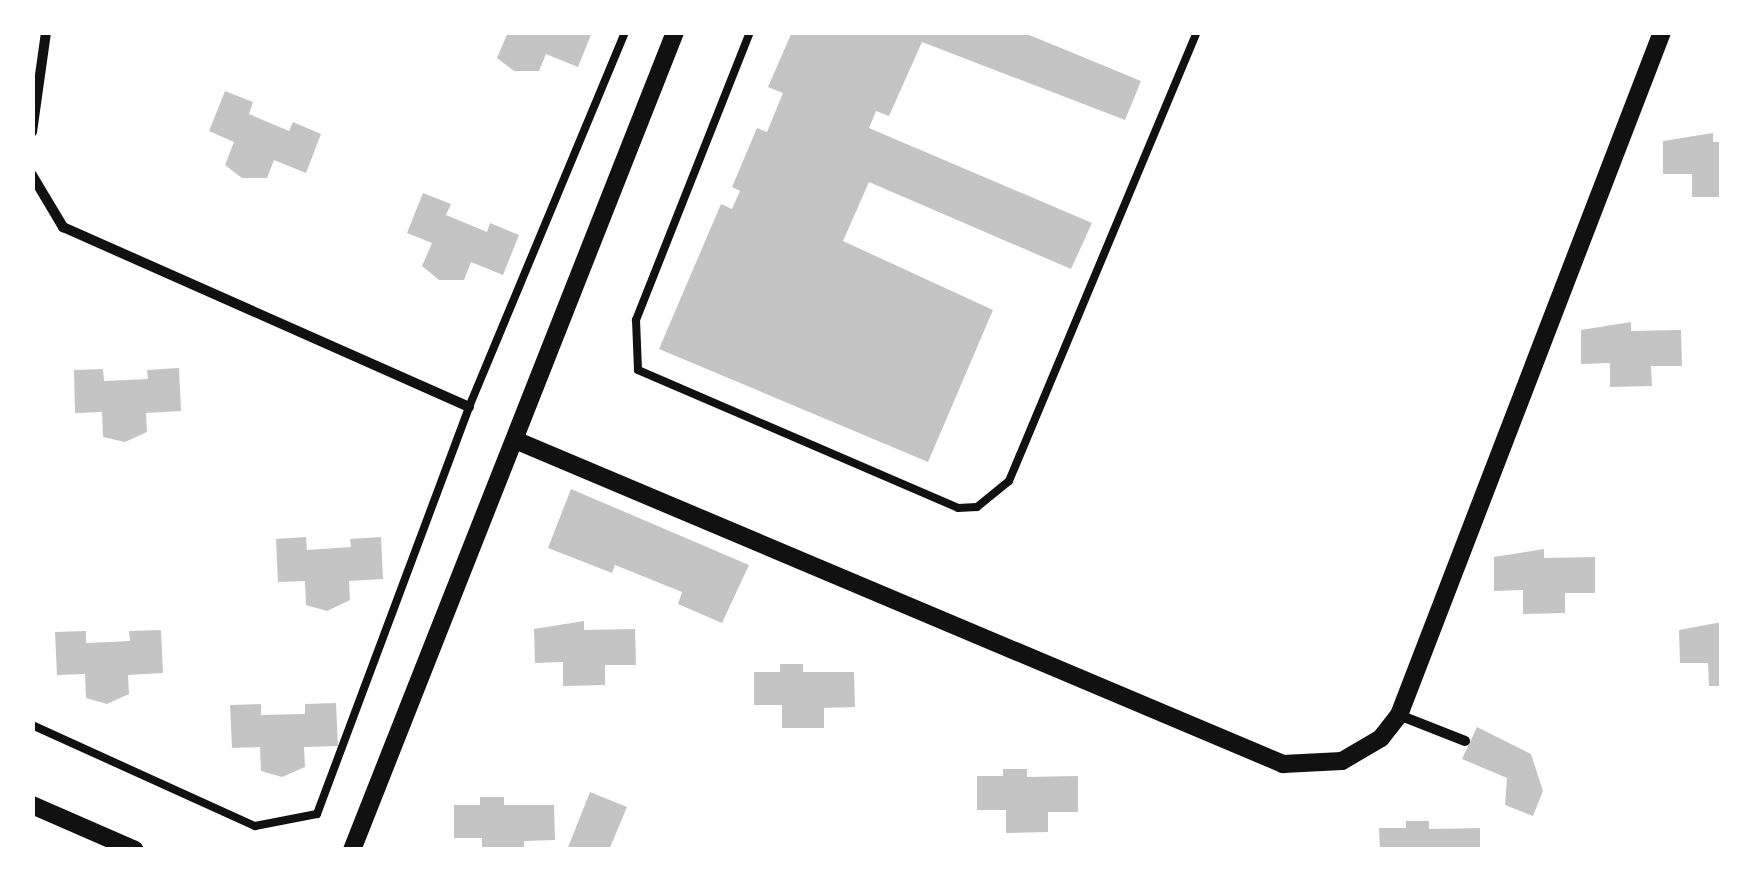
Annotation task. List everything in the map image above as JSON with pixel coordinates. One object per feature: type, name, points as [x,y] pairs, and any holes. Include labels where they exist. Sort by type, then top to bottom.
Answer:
[{"type":"street","points":[[32,132],[46,32]]},
{"type":"street","points":[[352,850],[675,32]]},
{"type":"street","points":[[515,440],[1282,764],[1342,761],[1381,738],[1399,714],[1662,32]]},
{"type":"street","points":[[32,175],[63,227],[469,407]]},
{"type":"street","points":[[1399,714],[1465,740]]},
{"type":"street","points":[[32,805],[135,850]]},
{"type":"lane","points":[[32,725],[255,826],[317,814],[469,407],[625,32]]},
{"type":"lane","points":[[750,32],[636,320],[638,370],[958,508],[978,507],[1010,480],[1197,32]]},
{"type":"building","points":[[508,32],[592,32],[578,67],[546,54],[539,71],[514,71],[497,58]]},
{"type":"building","points":[[792,32],[1022,32],[1141,81],[1125,120],[922,42],[889,116],[876,111],[869,128],[1092,223],[1071,269],[869,182],[843,241],[993,310],[928,462],[659,349],[721,204],[732,209],[740,191],[732,187],[757,128],[767,132],[783,93],[768,87]]},
{"type":"building","points":[[225,91],[253,102],[249,114],[289,131],[293,122],[321,134],[306,173],[274,160],[267,178],[242,178],[225,165],[234,142],[209,131]]},
{"type":"building","points":[[1713,133],[1713,142],[1722,142],[1722,197],[1692,197],[1692,174],[1663,174],[1663,141]]},
{"type":"building","points":[[423,193],[451,204],[446,215],[487,232],[490,223],[519,235],[503,275],[471,262],[464,280],[439,280],[422,266],[432,243],[407,233]]},
{"type":"building","points":[[1631,322],[1631,331],[1681,330],[1682,366],[1651,366],[1652,386],[1610,387],[1610,363],[1581,364],[1581,330]]},
{"type":"building","points":[[179,368],[181,411],[146,413],[147,432],[125,442],[103,437],[102,412],[75,413],[74,370],[103,369],[104,381],[148,379],[147,370]]},
{"type":"building","points":[[571,489],[749,565],[722,623],[678,604],[682,592],[615,565],[612,573],[548,548]]},
{"type":"building","points":[[306,537],[307,550],[351,547],[350,539],[381,537],[383,579],[349,581],[350,600],[327,611],[306,605],[305,581],[278,582],[276,539]]},
{"type":"building","points":[[1544,549],[1544,558],[1595,557],[1595,593],[1565,593],[1565,613],[1523,614],[1523,590],[1494,591],[1494,557]]},
{"type":"building","points":[[584,621],[584,630],[635,629],[636,665],[605,665],[605,685],[563,686],[563,662],[535,663],[534,629]]},
{"type":"building","points":[[1722,622],[1722,686],[1709,686],[1708,663],[1680,663],[1679,630]]},
{"type":"building","points":[[161,630],[163,673],[128,675],[129,694],[107,704],[86,698],[85,674],[57,675],[55,632],[86,631],[86,643],[130,641],[129,631]]},
{"type":"building","points":[[780,664],[803,664],[803,672],[854,672],[855,707],[824,708],[824,728],[782,728],[782,705],[754,705],[754,672],[780,672]]},
{"type":"building","points":[[336,703],[338,746],[304,747],[305,767],[282,777],[261,771],[260,747],[232,748],[230,705],[261,704],[261,715],[305,714],[305,704]]},
{"type":"building","points":[[1477,727],[1531,754],[1543,791],[1533,816],[1505,805],[1507,778],[1462,759]]},
{"type":"building","points":[[1003,769],[1027,769],[1027,777],[1078,776],[1078,812],[1048,812],[1048,832],[1006,833],[1006,810],[977,810],[977,776],[1003,776]]},
{"type":"building","points":[[590,792],[627,807],[609,850],[567,850]]},
{"type":"building","points":[[480,797],[504,797],[504,805],[554,805],[555,840],[524,841],[524,850],[482,850],[482,838],[454,838],[454,805],[480,805]]},
{"type":"building","points":[[1406,821],[1429,821],[1429,829],[1480,828],[1480,850],[1380,850],[1379,828],[1406,828]]}]
